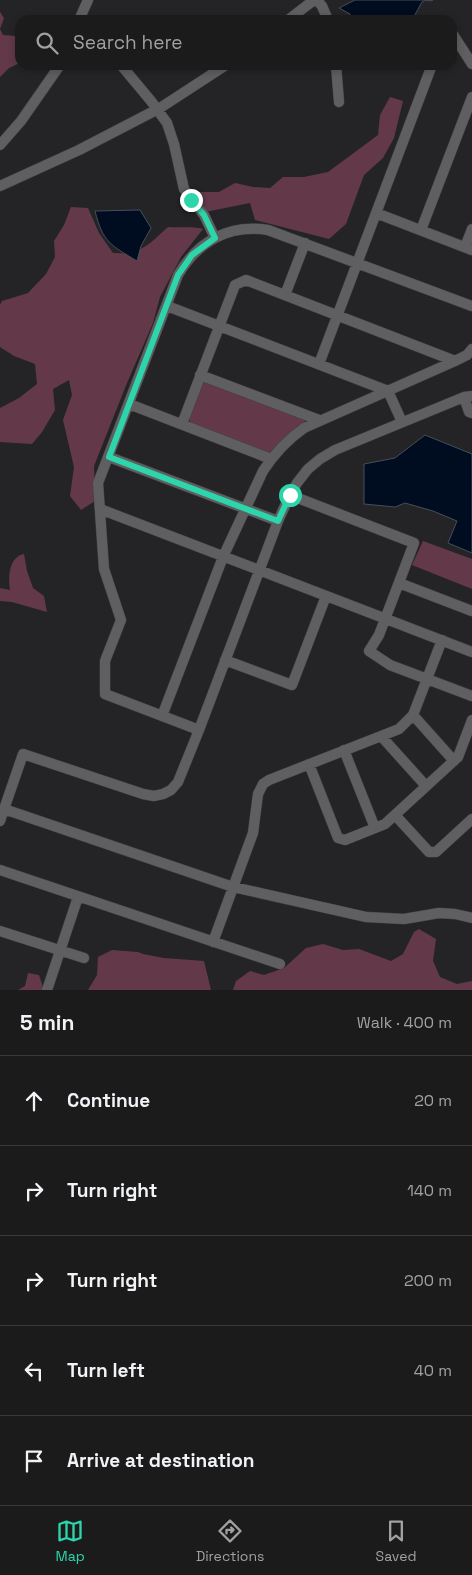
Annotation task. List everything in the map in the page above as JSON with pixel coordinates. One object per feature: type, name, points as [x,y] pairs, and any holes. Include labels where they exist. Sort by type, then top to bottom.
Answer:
[{"type":"street","points":[[82,15],[88,0]]},
{"type":"street","points":[[295,15],[315,0],[322,6],[326,15]]},
{"type":"street","points":[[457,41],[472,64]]},
{"type":"street","points":[[0,146],[56,70]]},
{"type":"street","points":[[125,70],[167,123],[174,144],[184,189],[204,215],[215,238]]},
{"type":"street","points":[[0,186],[79,150],[157,109],[218,70]]},
{"type":"street","points":[[336,70],[339,102]]},
{"type":"street","points":[[319,364],[430,70]]},
{"type":"street","points":[[421,230],[472,97]]},
{"type":"street","points":[[376,214],[469,248],[472,229]]},
{"type":"street","points":[[199,730],[105,694],[106,661],[121,620],[104,569],[98,483],[178,275],[185,263],[192,255],[215,238],[244,229],[256,228],[268,230],[305,243],[472,306]]},
{"type":"street","points":[[284,295],[305,243]]},
{"type":"street","points":[[182,424],[235,285],[246,280],[455,361]]},
{"type":"street","points":[[167,306],[388,391],[402,422]]},
{"type":"street","points":[[162,716],[223,557],[271,459],[290,439],[304,428],[455,361],[467,355],[472,349]]},
{"type":"street","points":[[200,375],[319,420]]},
{"type":"street","points":[[0,821],[22,754],[143,794],[154,796],[171,790],[178,782],[278,521],[297,483],[320,459],[335,450],[469,395],[470,412],[472,413]]},
{"type":"street","points":[[129,404],[271,459]]},
{"type":"street","points":[[109,457],[278,521]]},
{"type":"street","points":[[290,495],[414,543],[379,635],[369,650],[390,665],[472,696]]},
{"type":"street","points":[[100,509],[472,652]]},
{"type":"street","points":[[399,583],[472,611]]},
{"type":"street","points":[[225,660],[292,685],[326,596]]},
{"type":"street","points":[[213,942],[253,833],[259,789],[269,780],[399,729],[413,715],[442,640]]},
{"type":"street","points":[[413,715],[454,761]]},
{"type":"street","points":[[309,764],[338,838],[345,840],[385,824],[454,761],[458,757],[472,720]]},
{"type":"street","points":[[381,736],[426,786]]},
{"type":"street","points":[[344,750],[375,828]]},
{"type":"street","points":[[4,809],[233,887],[366,916],[404,920],[440,913],[472,918]]},
{"type":"street","points":[[395,815],[429,852],[436,852],[472,819]]},
{"type":"street","points":[[0,870],[280,964]]},
{"type":"street","points":[[47,990],[78,897]]},
{"type":"street","points":[[0,931],[84,958]]},
{"type":"shaded area","points":[[0,12],[4,18],[0,29]]},
{"type":"shaded area","points":[[0,29],[3,35],[15,36],[15,65],[9,68],[0,77]]},
{"type":"shaded area","points":[[390,97],[403,101],[394,138],[383,158],[364,175],[346,224],[329,239],[255,220],[250,203],[205,212],[199,192],[219,192],[235,183],[270,188],[283,177],[304,177],[328,172],[378,135],[380,115]]},
{"type":"shaded area","points":[[71,207],[88,208],[99,233],[113,253],[128,253],[141,249],[168,227],[203,229],[181,257],[160,297],[153,323],[94,466],[95,501],[81,510],[70,496],[74,467],[63,420],[72,395],[69,380],[53,389],[55,410],[42,432],[32,444],[0,442],[0,408],[19,398],[37,384],[35,364],[14,356],[0,347],[0,305],[2,301],[28,293],[46,274],[55,257],[54,241],[64,225]]},
{"type":"shaded area","points":[[205,381],[304,418],[305,422],[269,453],[190,423],[189,417],[202,382]]},
{"type":"shaded area","points":[[423,541],[472,559],[472,589],[412,565]]},
{"type":"shaded area","points":[[24,554],[33,588],[44,596],[47,612],[12,602],[0,601],[0,588],[10,590],[9,579],[12,563]]},
{"type":"shaded area","points":[[419,929],[436,939],[433,961],[440,977],[457,984],[472,981],[472,990],[233,990],[236,981],[250,971],[264,975],[284,968],[306,948],[323,944],[343,950],[359,949],[391,961],[403,954],[414,932]]},
{"type":"shaded area","points":[[112,950],[138,952],[164,958],[204,961],[211,990],[88,990],[97,975],[98,957]]},
{"type":"shaded area","points":[[28,973],[39,975],[44,990],[18,990],[25,986]]},
{"type":"water","points":[[355,0],[426,0],[422,2],[415,15],[350,15],[339,8]]},
{"type":"water","points":[[140,210],[151,228],[141,246],[137,261],[109,242],[101,230],[95,211]]},
{"type":"water","points":[[425,435],[472,454],[472,553],[448,543],[457,521],[433,511],[405,503],[395,507],[364,504],[364,464],[395,458]]},
{"type":"route","points":[[191,200],[204,215],[215,238],[192,255],[178,275],[109,457],[278,521],[290,495]]}]
